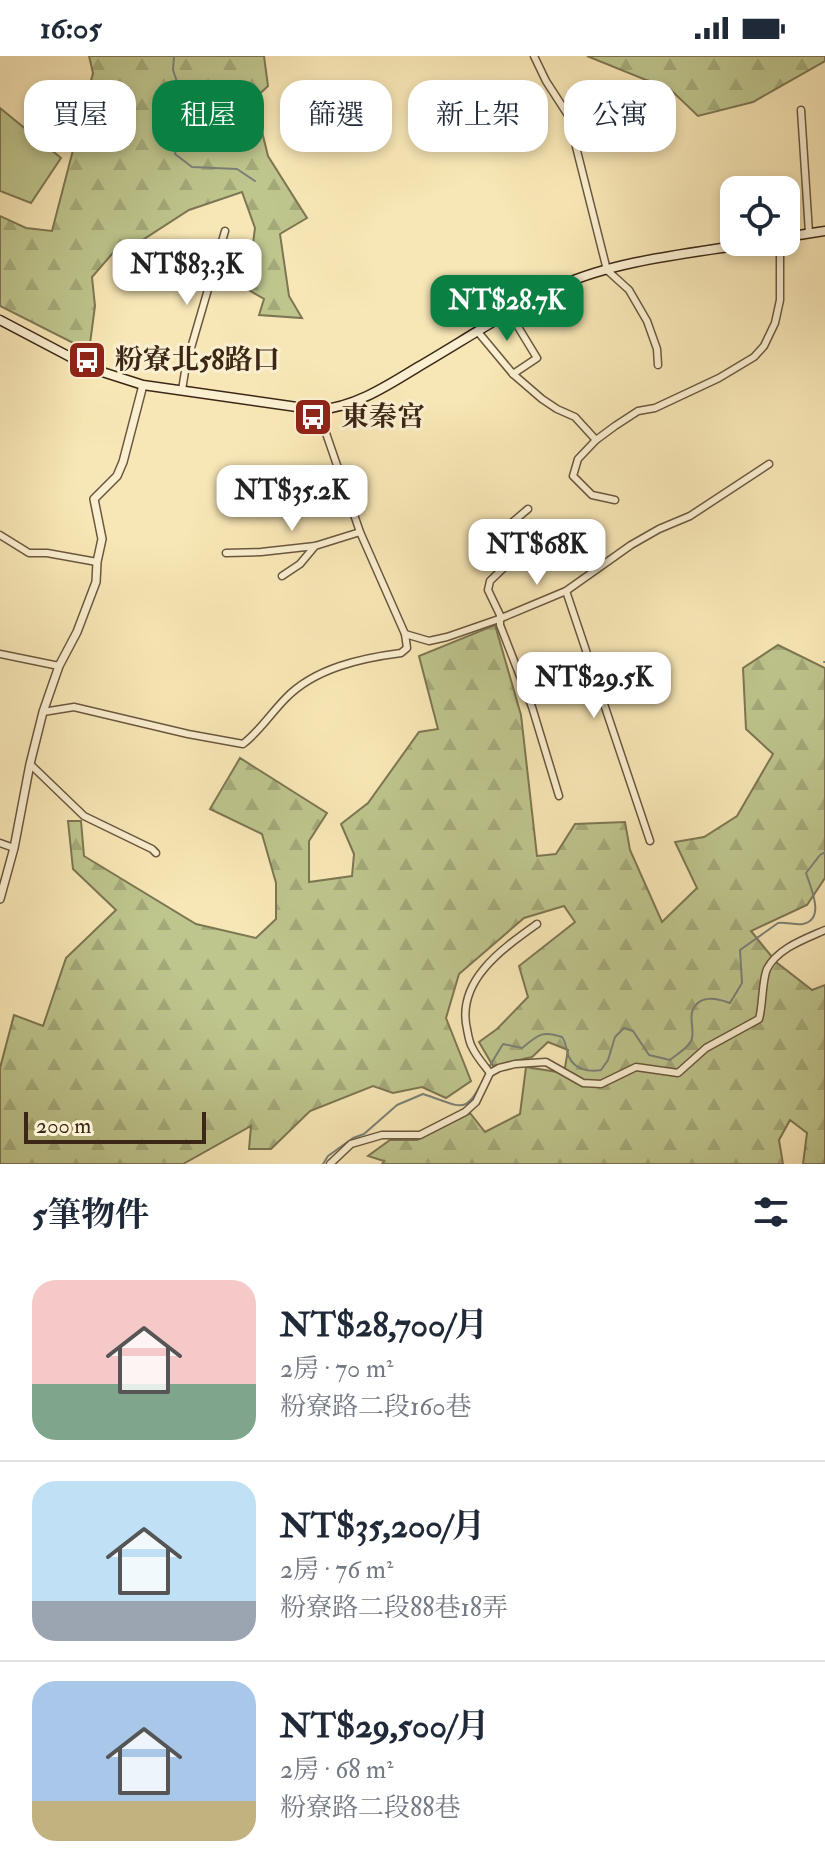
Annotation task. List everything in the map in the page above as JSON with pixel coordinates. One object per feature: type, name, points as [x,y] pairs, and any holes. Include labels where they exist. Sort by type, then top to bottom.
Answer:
[{"type":"main road","points":[[800,235],[825,231]]},
{"type":"main road","points":[[0,320],[93,369],[143,385],[318,410],[334,409],[370,395],[509,312],[564,284],[607,270],[720,249]]},
{"type":"street","points":[[534,56],[568,115],[607,270],[629,290],[647,321],[657,349],[658,365]]},
{"type":"street","points":[[801,110],[809,233]]},
{"type":"street","points":[[182,390],[186,365],[225,231]]},
{"type":"street","points":[[615,500],[592,495],[573,476],[578,459],[596,440],[638,411],[655,408],[719,378],[754,357],[764,346],[775,323],[780,300],[780,256]]},
{"type":"street","points":[[509,312],[537,358],[513,374]]},
{"type":"street","points":[[478,332],[513,374],[557,409],[575,417],[596,440]]},
{"type":"street","points":[[0,899],[43,712],[59,666],[77,632],[96,582],[102,539],[94,499],[117,476],[143,385]]},
{"type":"street","points":[[43,712],[74,707],[243,744],[287,696],[325,670],[401,653],[407,648],[405,634],[360,532],[318,410]]},
{"type":"street","points":[[405,634],[429,641],[499,619],[566,591],[631,545],[690,516],[769,464]]},
{"type":"street","points":[[528,509],[509,525],[508,539],[514,558],[490,581],[488,590],[500,615],[532,707],[559,796]]},
{"type":"street","points":[[226,553],[315,546],[360,532]]},
{"type":"street","points":[[0,535],[29,553],[97,562]]},
{"type":"street","points":[[282,576],[300,564],[315,546]]},
{"type":"street","points":[[566,591],[650,841]]},
{"type":"street","points":[[0,654],[59,666]]},
{"type":"street","points":[[30,764],[84,816],[156,853]]},
{"type":"street","points":[[0,843],[14,848]]},
{"type":"street","points":[[490,1073],[471,1046],[464,1017],[468,993],[488,964],[506,946],[537,924]]},
{"type":"street","points":[[330,1164],[351,1144],[382,1135],[420,1135],[465,1112],[476,1102],[490,1073],[499,1068],[546,1062],[583,1083],[601,1084],[636,1067],[678,1073],[706,1048],[759,1019],[766,970],[780,952],[825,930]]},
{"type":"green space","points":[[89,56],[264,56],[268,86],[264,90],[264,80],[152,80],[152,152],[264,152],[264,140],[268,156],[307,218],[280,234],[289,296],[302,318],[259,315],[264,299],[247,289],[255,228],[242,192],[189,210],[127,250],[119,246],[92,277],[95,306],[89,351],[0,306],[0,216],[26,228],[52,231],[72,152],[136,152],[136,80],[91,80],[93,73]]},
{"type":"green space","points":[[587,56],[825,56],[825,61],[753,102],[698,116],[676,95],[676,80],[646,80]]},
{"type":"green space","points":[[0,108],[24,128],[24,152],[54,152],[61,158],[31,203],[0,191]]},
{"type":"green space","points":[[495,625],[521,715],[537,856],[556,854],[575,824],[625,822],[630,850],[662,922],[697,888],[675,842],[704,837],[737,816],[773,754],[746,729],[743,668],[778,645],[825,668],[825,878],[807,905],[751,931],[776,962],[812,990],[825,985],[825,1164],[803,1164],[807,1133],[790,1120],[779,1140],[783,1164],[382,1164],[384,1161],[368,1156],[390,1140],[417,1140],[470,1113],[485,1132],[520,1114],[526,1067],[564,1073],[568,1050],[548,1042],[532,1057],[493,1066],[479,1042],[497,1029],[528,997],[519,966],[575,922],[564,906],[524,918],[459,974],[446,1018],[471,1081],[446,1098],[422,1087],[393,1093],[373,1086],[310,1111],[271,1149],[249,1149],[251,1126],[183,1164],[0,1164],[0,1068],[14,1015],[43,1026],[66,958],[116,910],[73,869],[68,821],[81,821],[84,856],[196,924],[256,938],[276,919],[276,883],[262,834],[210,809],[240,758],[327,813],[309,841],[309,882],[352,876],[354,854],[341,824],[368,803],[419,732],[438,729],[419,656]]},
{"type":"waterway","points":[[174,56],[173,70],[184,102],[175,154],[192,167],[237,169],[255,181]]},
{"type":"waterway","points":[[489,1067],[503,1044],[522,1048],[536,1037],[550,1034],[562,1037],[575,1065],[587,1070],[601,1070],[608,1060],[615,1037],[624,1028],[633,1031],[649,1055],[670,1060],[691,1041],[692,1012],[698,1002],[713,999],[730,1003],[742,983],[740,950],[778,923],[803,924],[814,916],[815,903],[806,873],[825,852]]},
{"type":"waterway","points":[[323,1164],[328,1156],[364,1134],[397,1105],[423,1094],[455,1105],[468,1103],[487,1072]]},
{"type":"place","name":"粉寮北58路口","points":[[87,360]]},
{"type":"place","name":"東秦宮","points":[[313,417]]}]
